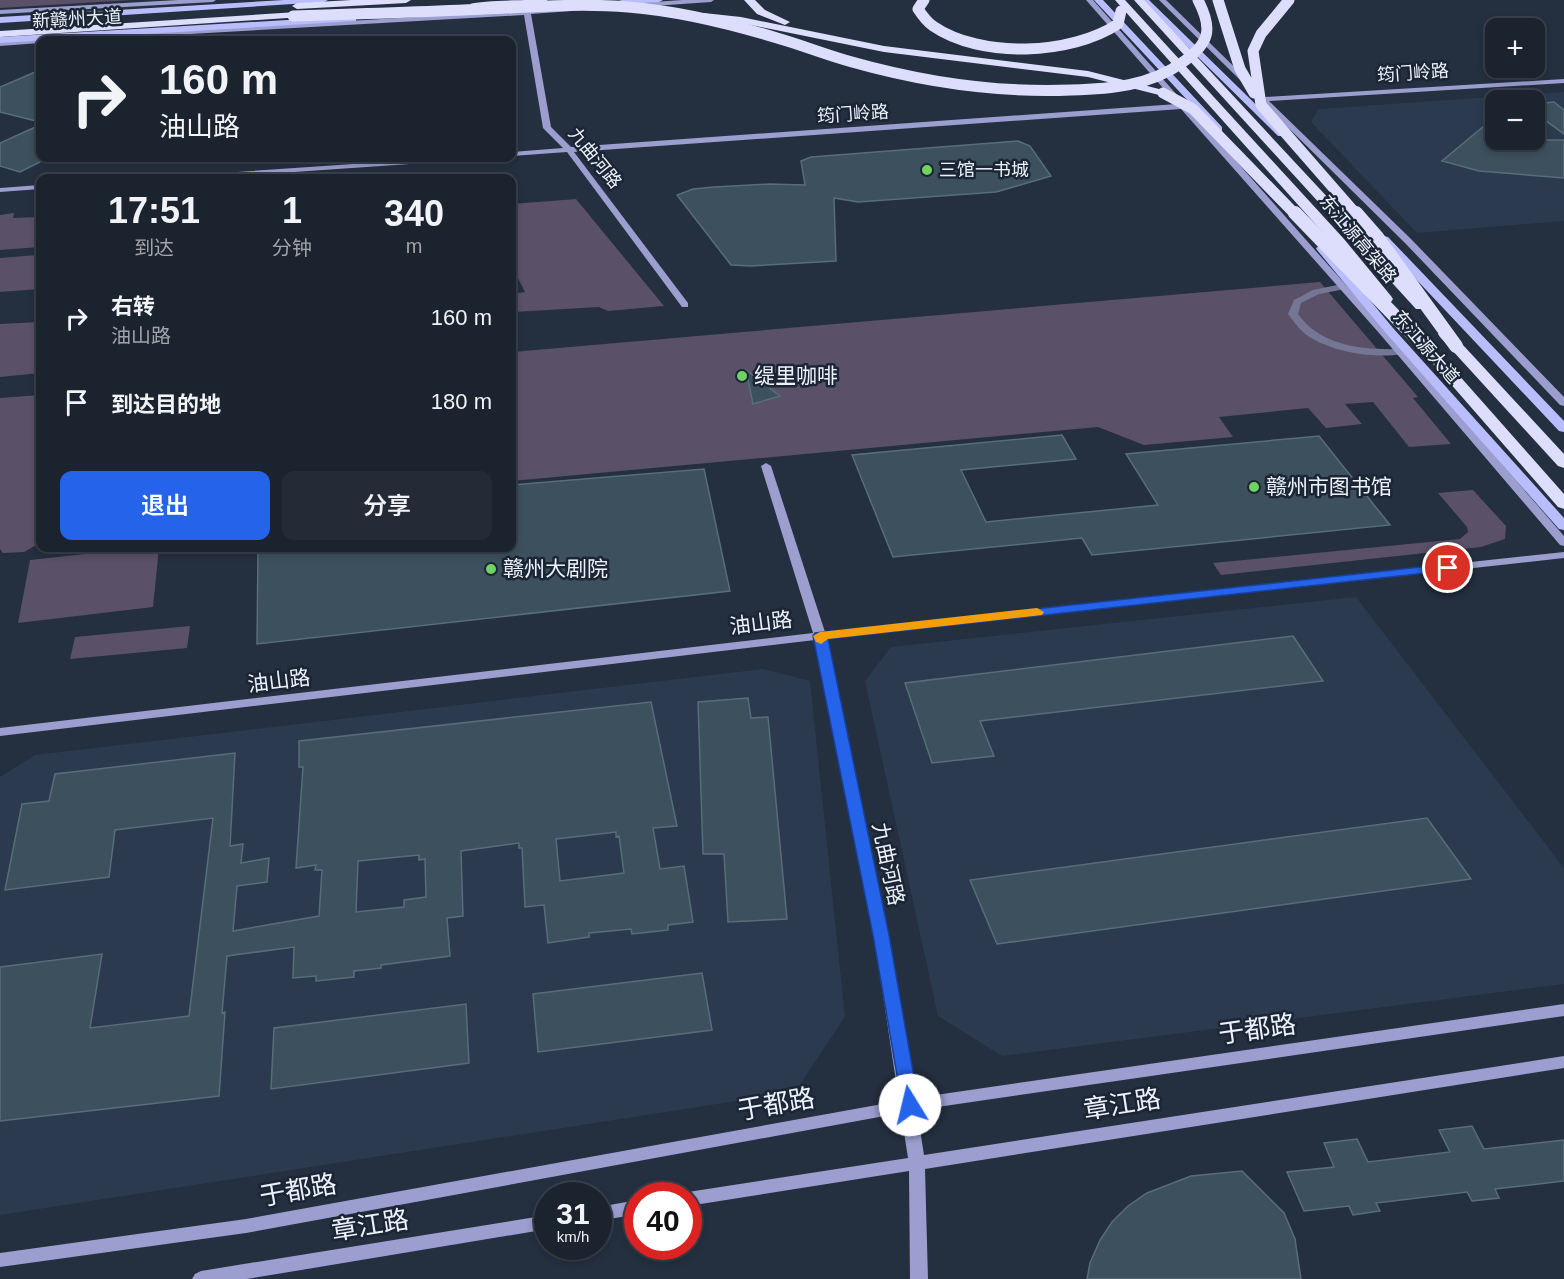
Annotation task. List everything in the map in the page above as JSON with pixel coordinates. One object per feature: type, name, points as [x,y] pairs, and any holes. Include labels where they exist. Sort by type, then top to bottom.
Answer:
[{"type":"highway","points":[[291,11],[372,0]]},
{"type":"highway","points":[[0,34],[406,0]]},
{"type":"highway","points":[[0,26],[543,0]]},
{"type":"highway","points":[[749,0],[761,12],[786,22],[863,38],[1060,64],[1113,76],[1163,93],[1193,110],[1423,345]]},
{"type":"highway","points":[[924,0],[918,9],[922,18],[932,28],[947,35],[976,44],[1041,49],[1071,45],[1098,38],[1111,31],[1118,24],[1121,11],[1113,0]]},
{"type":"highway","name":"东江源高架路","points":[[1120,0],[1339,242],[1423,345],[1564,504]]},
{"type":"highway","name":"东江源高架路","points":[[1139,0],[1362,239],[1456,346],[1564,462]]},
{"type":"highway","points":[[679,12],[908,76],[986,88],[1070,90],[1152,81],[1173,71],[1205,45],[1208,33],[1204,10],[1198,0]]},
{"type":"highway","points":[[1218,0],[1240,69],[1262,102],[1377,237],[1456,346]]},
{"type":"highway","points":[[1262,102],[1253,51],[1261,34],[1289,0]]},
{"type":"highway","points":[[291,11],[543,6],[626,7],[741,20],[884,49],[1088,74],[1163,93]]},
{"type":"main road","name":"新赣州大道","points":[[0,20],[324,0]]},
{"type":"main road","name":"新赣州大道","points":[[94,36],[658,0]]},
{"type":"main road","name":"东江源大道","points":[[1098,0],[1197,104],[1389,330],[1564,526]]},
{"type":"main road","name":"东江源大道","points":[[1144,0],[1314,166],[1564,428]]},
{"type":"main road","name":"新赣州大道","points":[[0,42],[36,40]]},
{"type":"street","points":[[0,12],[213,0]]},
{"type":"street","points":[[129,36],[527,14],[711,0]]},
{"type":"street","points":[[1089,0],[1564,543]]},
{"type":"street","points":[[1162,0],[1262,102],[1408,241],[1564,403]]},
{"type":"street","name":"九曲河路","points":[[527,14],[547,128],[569,150],[685,305]]},
{"type":"street","points":[[0,42],[36,41]]},
{"type":"street","name":"筠门岭路","points":[[1262,102],[1564,81]]},
{"type":"street","name":"筠门岭路","points":[[516,154],[1197,104]]},
{"type":"street","points":[[236,174],[410,162]]},
{"type":"street","points":[[0,190],[36,187]]},
{"type":"street","name":"九曲河路","points":[[766,466],[820,636],[881,935],[910,1105],[917,1162],[919,1279]]},
{"type":"street","name":"油山路","points":[[0,732],[820,636],[1564,555]]},
{"type":"street","name":"于都路","points":[[0,1260],[246,1226],[910,1105],[1564,1010]]},
{"type":"street","name":"章江路","points":[[702,1197],[1564,1062]]},
{"type":"street","name":"章江路","points":[[201,1279],[534,1224]]},
{"type":"lane","points":[[1342,287],[1316,292],[1297,302],[1293,314],[1305,330],[1324,340],[1358,349],[1399,352]]},
{"type":"shaded area","points":[[0,0],[132,0],[0,8]]},
{"type":"shaded area","points":[[1564,92],[1564,221],[1417,233],[1311,122],[1318,109],[1485,97],[1485,150],[1545,150],[1545,93]]},
{"type":"shaded area","points":[[576,199],[664,306],[608,311],[599,307],[516,312],[516,293],[525,292],[516,274],[516,204]]},
{"type":"shaded area","points":[[14,213],[13,218],[36,217],[36,247],[0,250],[0,215]]},
{"type":"shaded area","points":[[36,255],[36,289],[0,292],[0,258]]},
{"type":"shaded area","points":[[1320,282],[1418,397],[1413,398],[1451,444],[1409,447],[1373,402],[1345,404],[1362,424],[1326,428],[1308,408],[1219,417],[1233,437],[1144,445],[1098,427],[516,481],[516,352]]},
{"type":"shaded area","points":[[36,322],[36,373],[0,377],[0,324]]},
{"type":"shaded area","points":[[36,395],[36,545],[24,552],[3,553],[0,549],[0,398]]},
{"type":"shaded area","points":[[1473,490],[1506,526],[1505,539],[1481,547],[1221,575],[1213,563],[1460,539],[1468,532],[1467,527],[1438,493]]},
{"type":"shaded area","points":[[103,552],[159,552],[153,607],[18,623],[30,560]]},
{"type":"shaded area","points":[[1356,597],[1564,868],[1564,984],[1002,1056],[938,1016],[865,681],[891,647]]},
{"type":"shaded area","points":[[190,626],[187,648],[70,659],[75,637]]},
{"type":"shaded area","points":[[763,669],[810,681],[845,1017],[795,1092],[0,1215],[0,777],[35,755]]},
{"type":"building","points":[[36,72],[36,121],[0,112],[0,87]]},
{"type":"building","points":[[1554,102],[1564,110],[1564,134],[1545,120],[1545,103]]},
{"type":"building","points":[[1485,125],[1485,150],[1545,150],[1545,140],[1564,140],[1564,178],[1479,171],[1442,161]]},
{"type":"building","points":[[36,127],[36,162],[40,162],[20,172],[0,166],[0,143]]},
{"type":"building","points":[[1018,141],[1030,146],[1051,176],[996,192],[858,202],[834,198],[836,261],[731,265],[677,195],[693,189],[714,187],[805,185],[801,161],[811,157]]},
{"type":"building","points":[[746,370],[780,396],[753,404]]},
{"type":"building","name":"赣州市图书馆","points":[[1062,435],[1076,459],[961,470],[986,522],[1158,505],[1126,454],[1319,436],[1390,525],[1092,555],[1082,538],[893,557],[852,455]]},
{"type":"building","name":"赣州大剧院","points":[[704,469],[730,591],[257,644],[258,552],[516,552],[516,485]]},
{"type":"building","points":[[1293,636],[1323,681],[980,721],[994,756],[932,763],[905,683]]},
{"type":"building","points":[[748,698],[751,718],[768,717],[787,919],[728,922],[724,854],[703,854],[698,702]]},
{"type":"building","points":[[651,702],[677,826],[653,828],[660,869],[684,866],[693,922],[668,925],[668,930],[632,934],[631,929],[589,933],[589,937],[548,943],[544,905],[525,907],[522,848],[519,848],[519,843],[461,851],[463,916],[447,918],[450,956],[381,965],[381,968],[354,971],[354,977],[316,981],[316,976],[293,978],[294,947],[227,956],[219,1096],[0,1121],[0,967],[102,954],[90,1028],[189,1016],[213,818],[115,830],[109,877],[5,890],[22,804],[49,801],[55,774],[235,753],[230,846],[243,844],[241,863],[269,858],[267,882],[237,886],[233,931],[319,916],[322,870],[315,870],[316,865],[296,868],[303,767],[299,767],[299,741]],"holes":[[[616,832],[616,837],[619,836],[624,873],[560,881],[556,839]],[[419,855],[419,860],[425,859],[426,897],[404,900],[404,907],[356,912],[358,861]]]},
{"type":"building","points":[[1427,818],[1471,879],[997,944],[970,880]]},
{"type":"building","points":[[702,973],[712,1030],[538,1052],[533,994]]},
{"type":"building","points":[[466,1004],[469,1063],[271,1089],[274,1028]]},
{"type":"building","points":[[1472,1126],[1484,1149],[1564,1140],[1564,1181],[1495,1189],[1499,1198],[1472,1201],[1467,1192],[1376,1203],[1380,1211],[1353,1215],[1349,1206],[1304,1211],[1287,1172],[1334,1167],[1324,1143],[1357,1139],[1368,1162],[1450,1152],[1439,1130]]},
{"type":"building","points":[[1242,1171],[1284,1213],[1295,1239],[1301,1279],[1087,1279],[1090,1263],[1100,1240],[1112,1222],[1128,1206],[1147,1193],[1191,1176]]},
{"type":"slow traffic","points":[[821,640],[820,636],[1037,612]]},
{"type":"place","name":"三馆一书城","points":[[927,170]]},
{"type":"place","name":"缇里咖啡","points":[[742,376]]},
{"type":"place","name":"赣州市图书馆","points":[[1254,487]]},
{"type":"place","name":"赣州大剧院","points":[[491,569]]},
{"type":"route","points":[[910,1105],[881,935],[820,636],[1448,568]]}]
